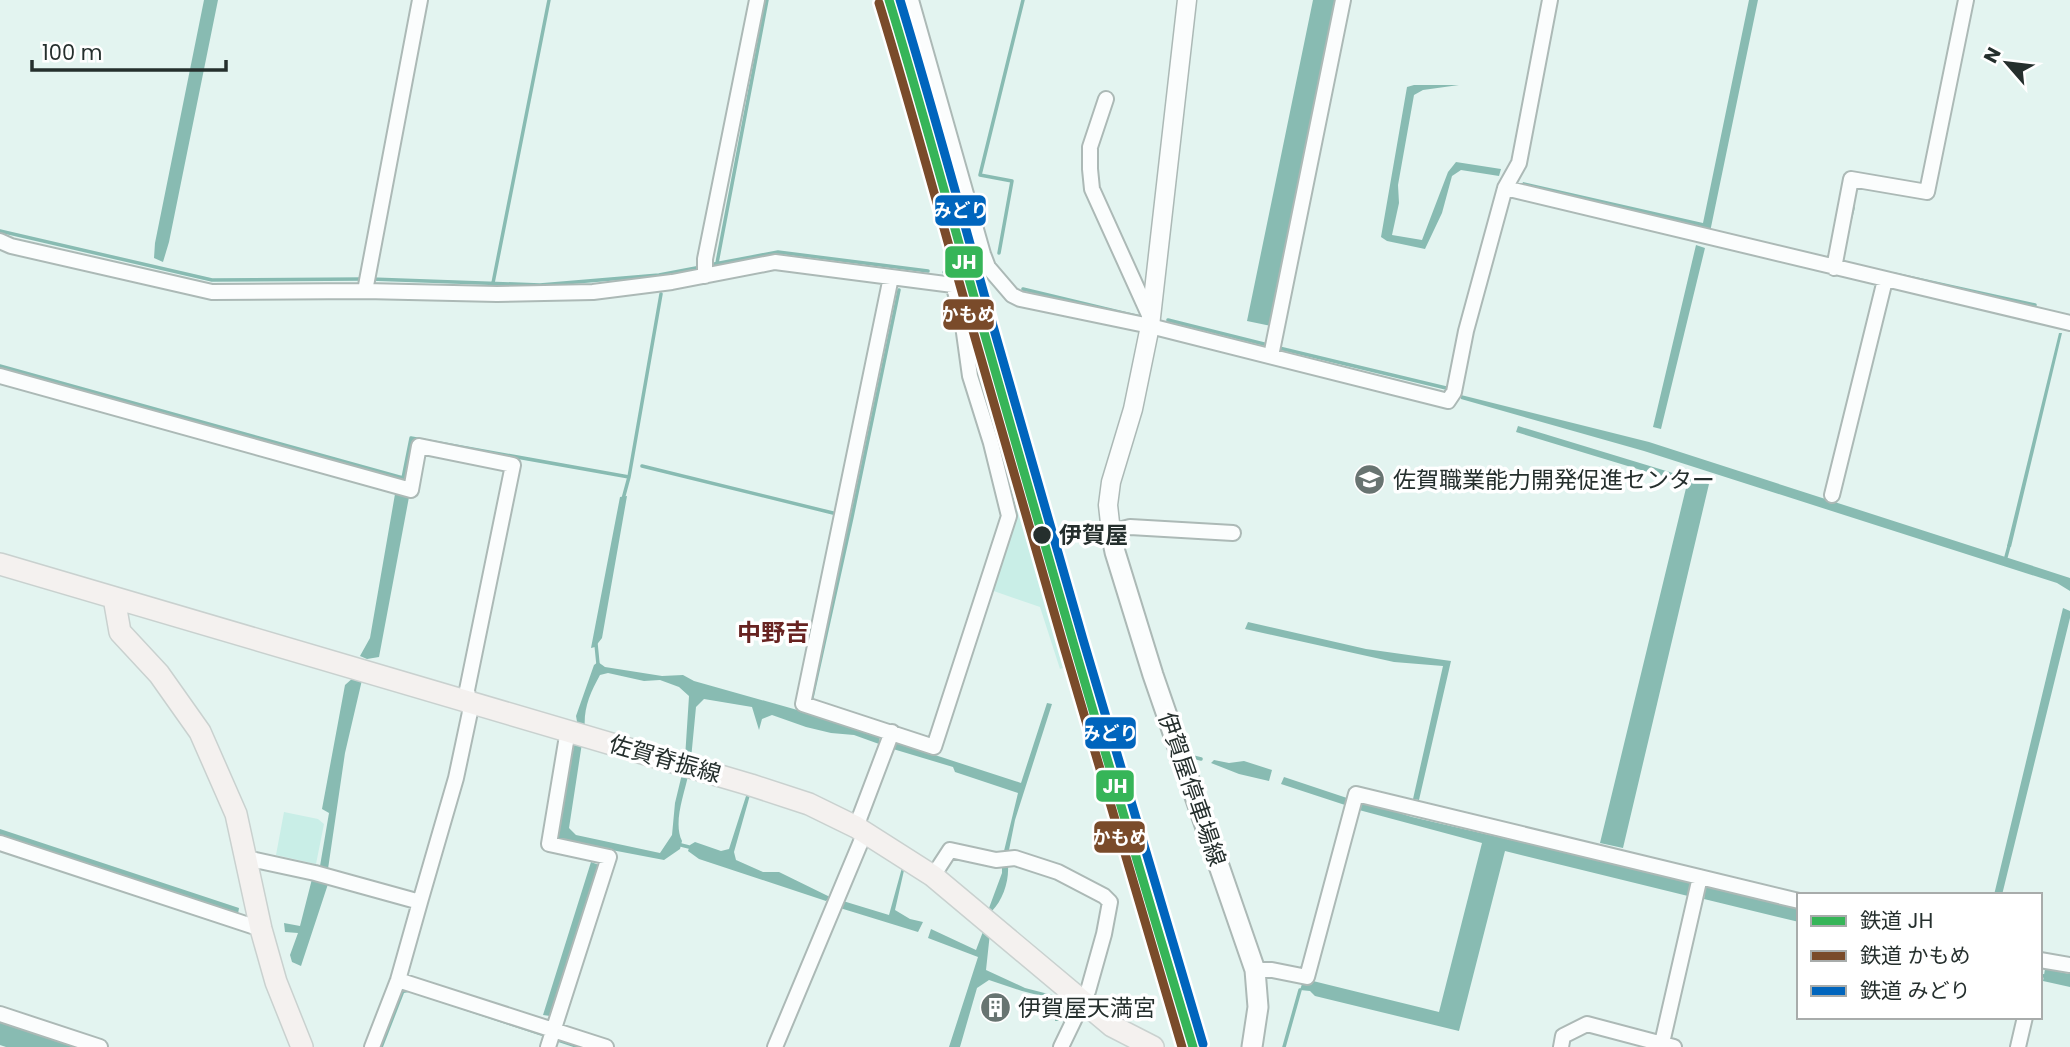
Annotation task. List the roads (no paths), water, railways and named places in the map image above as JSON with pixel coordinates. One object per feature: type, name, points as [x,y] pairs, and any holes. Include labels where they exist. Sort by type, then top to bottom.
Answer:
[{"type":"main road","name":"伊賀屋停車場線","points":[[1111,532],[1153,675],[1255,970],[1258,1007],[1252,1047]]},
{"type":"main road","name":"佐賀脊振線","points":[[0,564],[568,730],[809,804],[861,830],[933,876],[1112,1026],[1153,1047]]},
{"type":"main road","points":[[114,598],[120,632],[159,674],[200,732],[236,814],[261,929],[276,982],[302,1047]]},
{"type":"street","points":[[365,291],[420,0]]},
{"type":"street","points":[[705,275],[705,259],[757,0]]},
{"type":"street","points":[[911,0],[983,254],[988,267],[1012,295],[1020,299],[1150,322],[1448,401],[1454,392],[1466,331],[1505,188],[1519,163],[1550,0]]},
{"type":"street","points":[[1187,0],[1150,322],[1133,409],[1111,482],[1108,505],[1111,532],[1130,527],[1233,533]]},
{"type":"street","points":[[1271,356],[1343,0]]},
{"type":"street","points":[[1834,268],[1851,179],[1927,192],[1966,0]]},
{"type":"street","points":[[1106,99],[1090,147],[1092,189],[1150,322]]},
{"type":"street","points":[[1505,188],[2070,323]]},
{"type":"street","points":[[0,241],[11,246],[212,292],[593,292],[672,282],[775,261],[891,276],[953,285],[961,311],[970,376],[991,443],[1009,516],[934,747],[889,740],[809,706],[891,276]]},
{"type":"street","points":[[1832,495],[1885,280]]},
{"type":"street","points":[[0,376],[411,489],[419,446],[513,465],[467,690],[470,712],[456,778],[398,980],[372,1047]]},
{"type":"street","points":[[547,1034],[609,857],[550,844],[568,730]]},
{"type":"street","points":[[775,1047],[836,902],[889,740]]},
{"type":"street","points":[[1255,970],[1272,970],[1307,977],[1356,794],[1797,901]]},
{"type":"street","points":[[0,843],[261,929]]},
{"type":"street","points":[[933,876],[950,850],[996,860],[1016,858],[1058,872],[1104,896],[1110,902],[1088,991],[1061,1047]]},
{"type":"street","points":[[246,859],[322,875],[420,902]]},
{"type":"street","points":[[1561,1047],[1563,1036],[1587,1024],[1668,1045],[1700,877]]},
{"type":"street","points":[[2042,960],[2070,965]]},
{"type":"street","points":[[398,980],[547,1034],[606,1047]]},
{"type":"street","points":[[0,1014],[100,1047]]},
{"type":"street","points":[[2018,1047],[2025,1019]]},
{"type":"waterway","points":[[493,283],[549,0]]},
{"type":"waterway","points":[[717,263],[767,0]]},
{"type":"waterway","points":[[999,253],[1012,181],[980,175],[1023,0]]},
{"type":"waterway","points":[[1850,220],[1853,208]]},
{"type":"waterway","points":[[0,231],[212,280],[363,279]]},
{"type":"waterway","points":[[709,265],[778,252],[928,271]]},
{"type":"waterway","points":[[371,279],[540,285],[659,275],[701,267]]},
{"type":"waterway","points":[[944,272],[951,273],[958,279]]},
{"type":"waterway","points":[[1894,274],[2035,305]]},
{"type":"waterway","points":[[1023,289],[1140,317]]},
{"type":"waterway","points":[[811,702],[899,290]]},
{"type":"waterway","points":[[0,366],[403,478],[411,438],[629,477],[661,294]]},
{"type":"waterway","points":[[1168,320],[1268,345]]},
{"type":"waterway","points":[[1275,347],[1446,388]]},
{"type":"waterway","points":[[642,466],[833,513]]},
{"type":"waterway","points":[[623,499],[629,477]]},
{"type":"waterway","points":[[2006,557],[2009,546]]},
{"type":"waterway","points":[[596,644],[598,664]]},
{"type":"waterway","points":[[1193,757],[1201,759]]},
{"type":"waterway","points":[[681,845],[689,847]]},
{"type":"waterway","points":[[1284,1047],[1300,990]]},
{"type":"waterway","points":[[555,1039],[579,1047]]},
{"type":"rail line","name":"JH","points":[[889,0],[1065,614],[1193,1047]]},
{"type":"rail line","name":"みどり","points":[[900,0],[1074,609],[1203,1044]]},
{"type":"rail line","name":"かもめ","points":[[879,3],[1182,1047]]},
{"type":"place","name":"佐賀職業能力開発促進センター","points":[[1370,480]]},
{"type":"place","name":"伊賀屋","points":[[1042,535]]},
{"type":"place","name":"伊賀屋天満宮","points":[[995,1008]]},
{"type":"district","name":"中野吉","points":[[773,632]]}]
